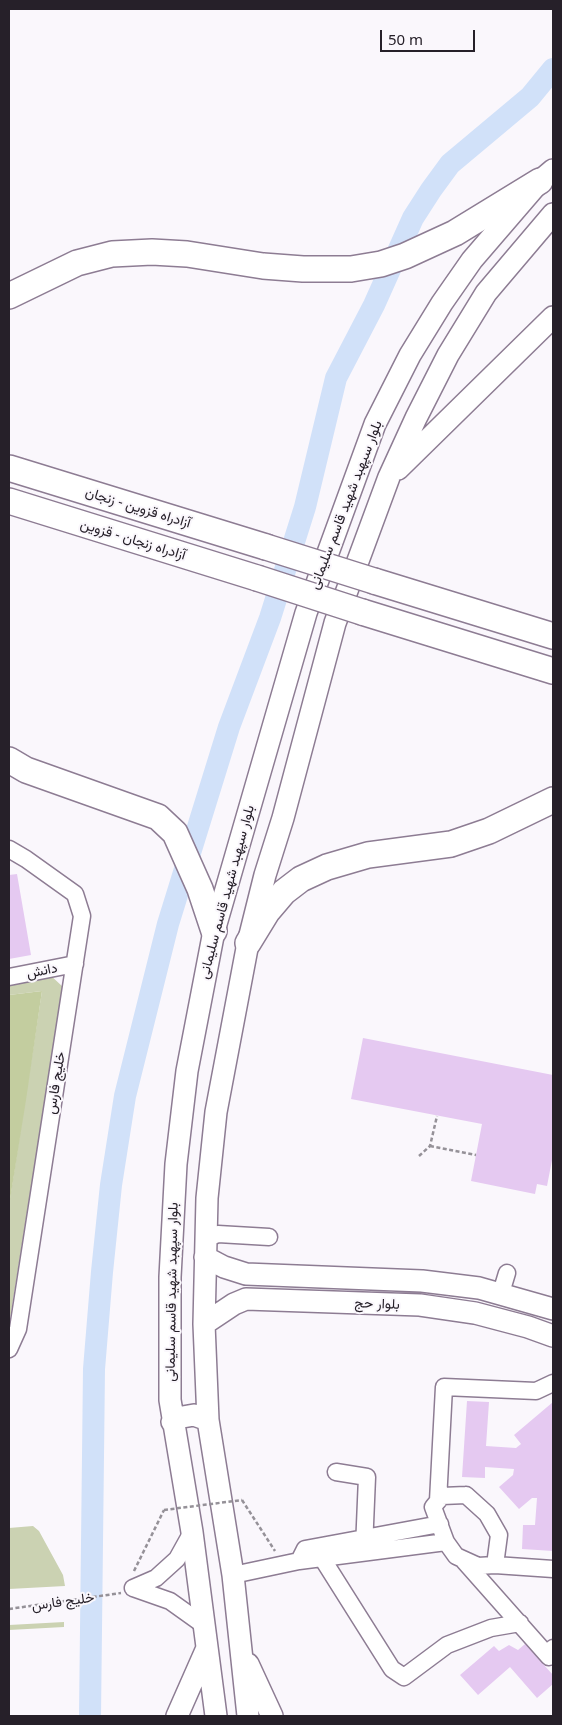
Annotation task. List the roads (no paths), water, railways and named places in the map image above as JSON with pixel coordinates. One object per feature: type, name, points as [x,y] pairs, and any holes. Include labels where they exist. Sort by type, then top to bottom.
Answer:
[{"type":"highway","points":[[9,296],[37,280],[77,263],[112,254],[152,252],[187,254],[263,266],[351,269],[381,264],[404,256],[454,232],[546,176]]},
{"type":"highway","name":"آزادراه قزوین - زنجان","points":[[9,468],[553,636]]},
{"type":"highway","name":"آزادراه زنجان - قزوین","points":[[9,501],[553,672]]},
{"type":"highway","points":[[9,760],[26,770],[158,817],[175,833],[200,889],[214,931]]},
{"type":"highway","points":[[248,943],[267,912],[284,892],[301,879],[327,867],[368,854],[451,844],[489,831],[553,800]]},
{"type":"main road","name":"بلوار سپهبد شهید قاسم سلیمانی","points":[[216,1716],[192,1532],[172,1422],[170,1371],[170,1277],[176,1164],[187,1072],[214,931],[306,613],[375,424],[410,355],[442,303],[472,260],[546,176]]},
{"type":"main road","points":[[248,1716],[233,1575],[208,1420],[204,1324],[207,1198],[216,1112],[248,943],[335,623],[390,478],[440,371],[481,301],[553,214]]},
{"type":"main road","points":[[390,478],[553,317]]},
{"type":"main road","name":"بلوار حج","points":[[205,1250],[224,1267],[246,1274],[504,1283],[553,1310]]},
{"type":"main road","points":[[246,1274],[230,1283],[233,1295],[246,1299]]},
{"type":"main road","name":"بلوار حج","points":[[204,1324],[234,1304],[246,1299],[420,1305],[475,1313],[528,1326],[553,1336]]},
{"type":"main road","points":[[170,1371],[184,1382],[192,1381],[205,1371]]},
{"type":"main road","points":[[172,1422],[177,1418],[194,1415],[208,1420]]},
{"type":"main road","points":[[240,1646],[272,1716]]},
{"type":"main road","points":[[177,1716],[207,1648]]},
{"type":"street","name":"خلیج فارس","points":[[9,849],[75,894],[82,916],[18,1329],[9,1349]]},
{"type":"street","name":"دانش","points":[[9,977],[75,964]]},
{"type":"street","points":[[205,1250],[210,1237],[218,1234],[269,1237]]},
{"type":"street","points":[[438,1501],[444,1387],[536,1391],[553,1383]]},
{"type":"street","points":[[336,1472],[368,1477],[364,1545]]},
{"type":"street","points":[[495,1565],[499,1535],[487,1514],[466,1495],[442,1496],[433,1507],[446,1542],[456,1556],[478,1566],[495,1565],[553,1569]]},
{"type":"street","points":[[233,1575],[322,1558],[440,1524]]},
{"type":"street","points":[[192,1532],[177,1559],[156,1578],[133,1588],[170,1601],[205,1626]]},
{"type":"street","points":[[291,1563],[305,1549],[446,1542]]},
{"type":"street","points":[[322,1558],[392,1669],[404,1677],[447,1645],[491,1628],[520,1623]]},
{"type":"street","points":[[461,1558],[550,1657],[553,1648]]},
{"type":"waterway","points":[[90,1716],[94,1369],[102,1272],[111,1185],[125,1096],[168,924],[229,727],[270,618],[305,507],[336,378],[374,305],[413,218],[431,190],[450,164],[530,97],[553,69]]}]
